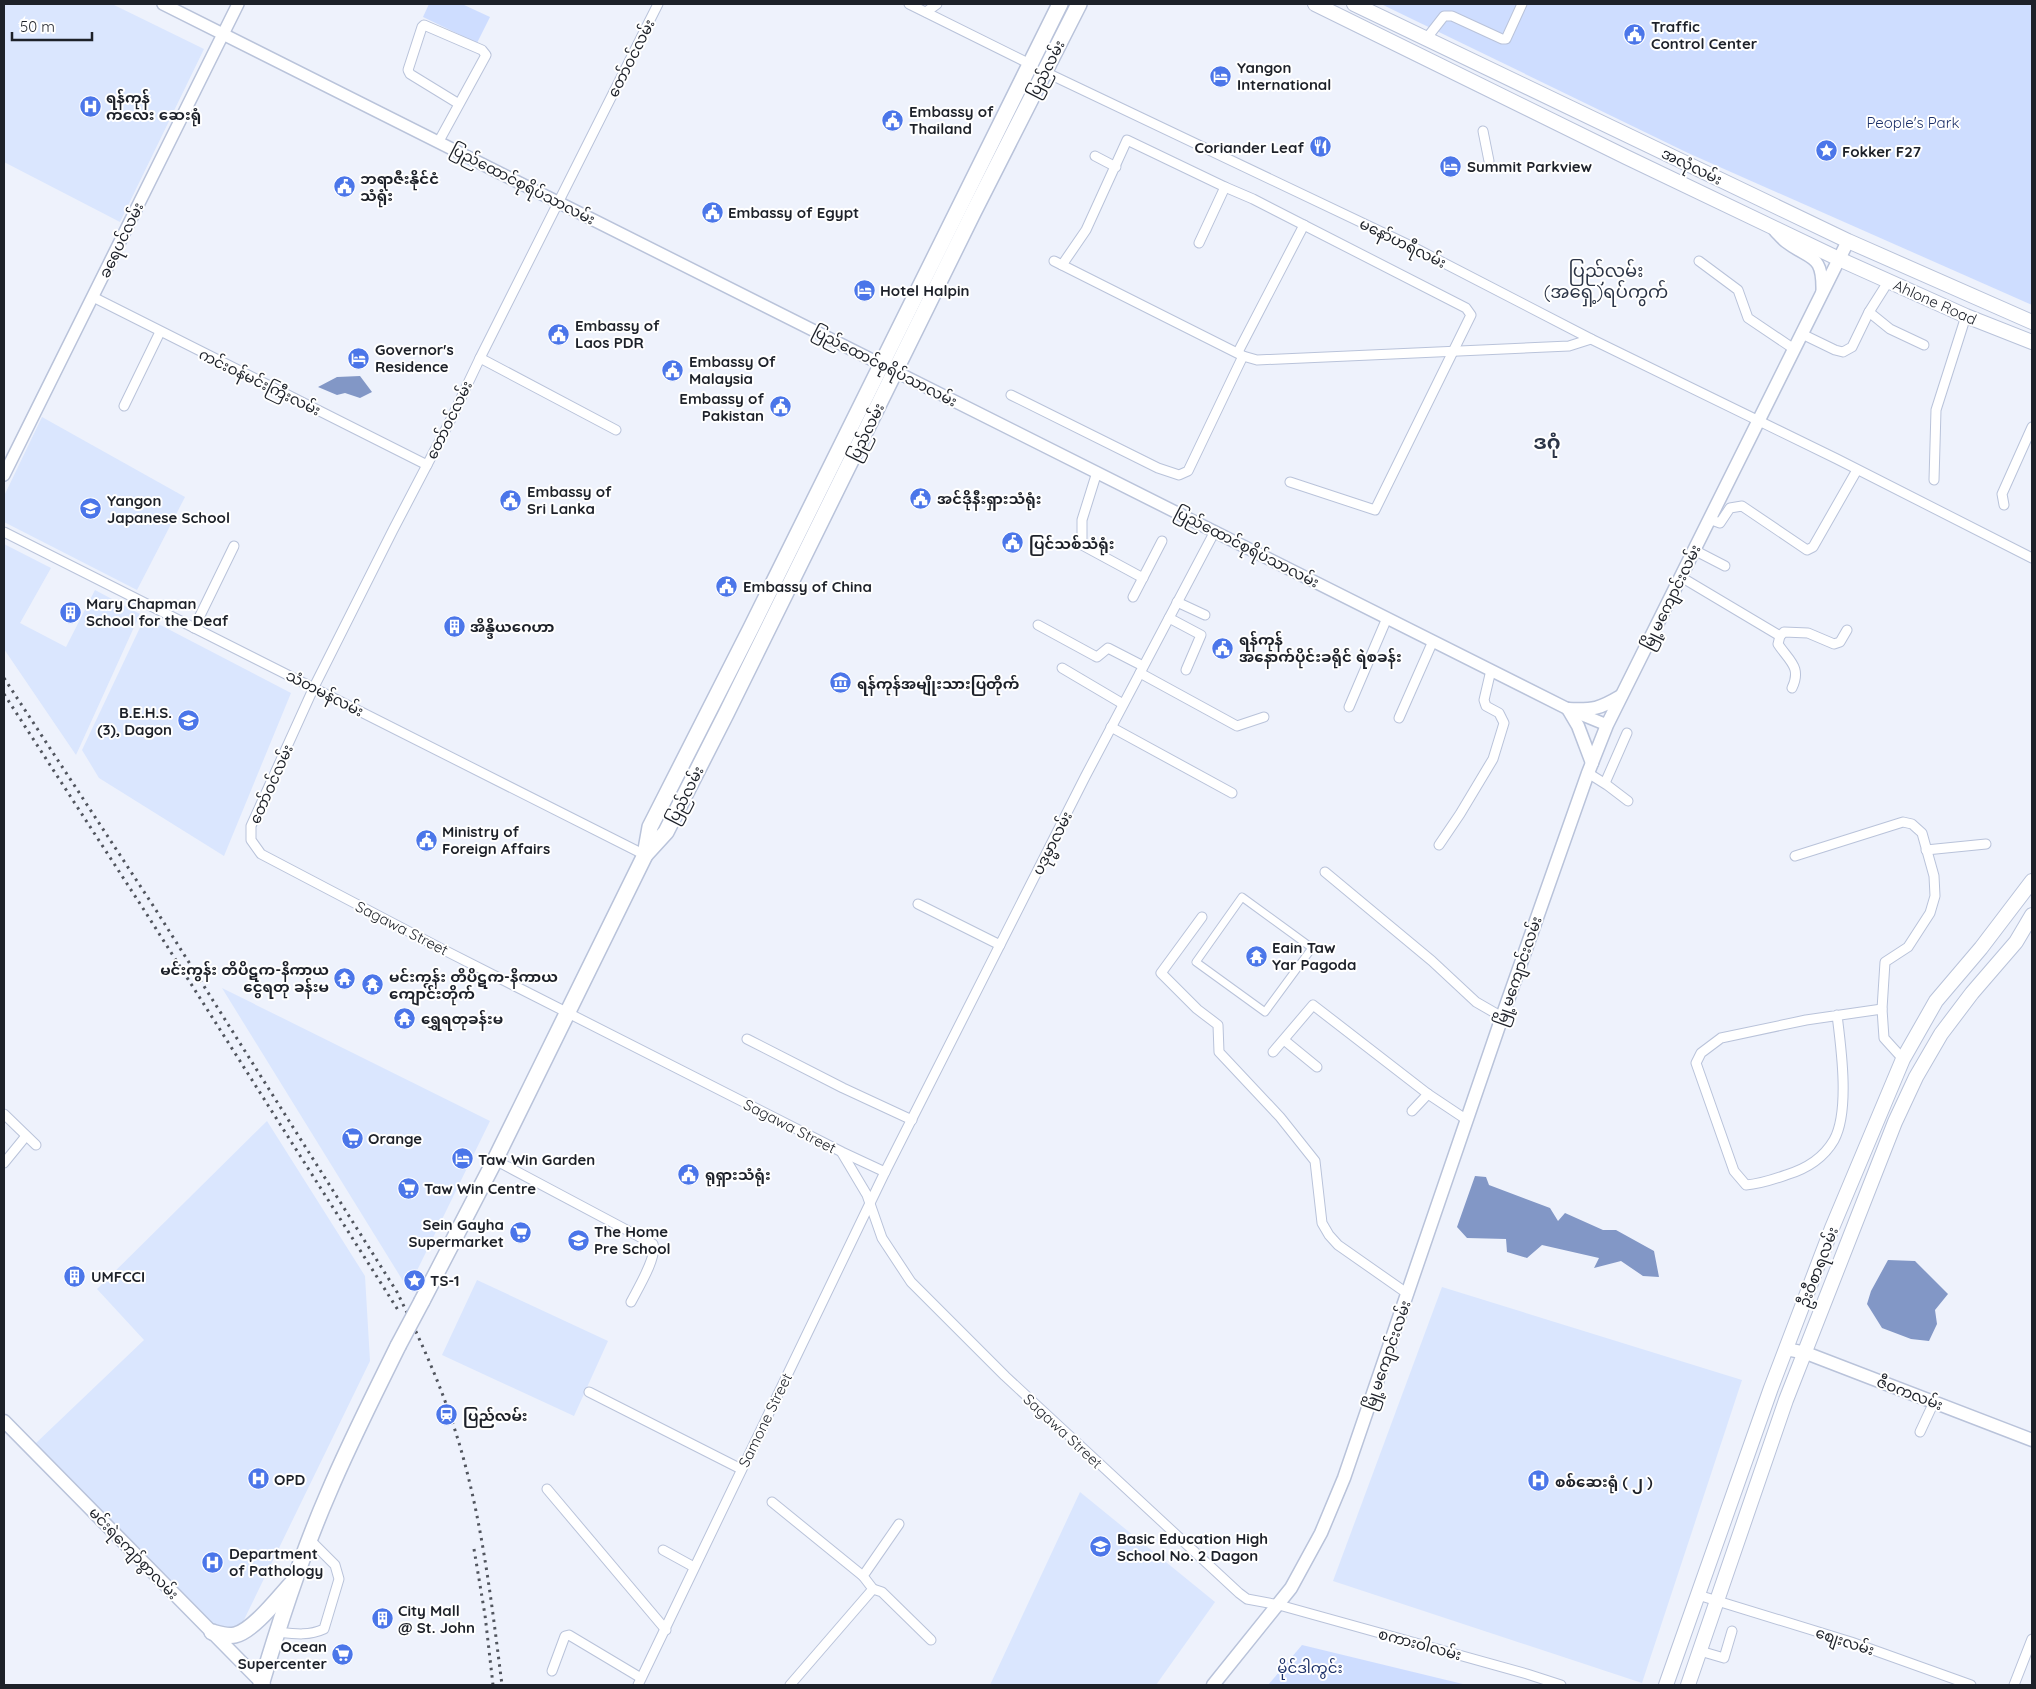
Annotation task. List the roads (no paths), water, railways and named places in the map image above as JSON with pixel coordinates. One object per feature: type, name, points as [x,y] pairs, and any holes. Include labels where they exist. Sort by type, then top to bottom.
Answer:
[{"type":"highway","name":"ပြည်လမ်း","points":[[645,856],[650,827],[756,619],[1060,4]]},
{"type":"highway","name":"ပြည်လမ်း","points":[[262,1684],[295,1580],[344,1457],[398,1346],[495,1160],[645,856],[666,832],[1079,4]]},
{"type":"highway","points":[[212,1632],[224,1635],[238,1634],[254,1622],[295,1580]]},
{"type":"main road","name":"အလုံလမ်း","points":[[1315,4],[1839,259]]},
{"type":"main road","name":"အလုံလမ်း","points":[[1354,4],[1848,241],[2032,322]]},
{"type":"main road","name":"မြို့မကျောင်းလမ်း","points":[[1213,1685],[1279,1605],[1291,1588],[1321,1533],[1344,1478],[1502,1017],[1607,725],[1848,241]]},
{"type":"main road","name":"Ahlone Road","points":[[1839,259],[1966,316],[2032,342]]},
{"type":"main road","points":[[1568,709],[1590,710],[1601,708],[1621,696]]},
{"type":"main road","points":[[1568,709],[1578,726],[1590,768]]},
{"type":"main road","name":"ဦးဝီစာရလမ်း","points":[[1666,1685],[1786,1349],[1824,1250],[1904,1056],[1936,1001],[2032,881]]},
{"type":"main road","points":[[2003,919],[2029,923]]},
{"type":"main road","name":"ဦးဝီစာရလမ်း","points":[[1688,1685],[1786,1400],[1895,1122],[1941,1034],[1966,1000],[2029,923]]},
{"type":"main road","points":[[1904,1056],[1925,1063]]},
{"type":"main road","points":[[1824,1250],[1843,1258]]},
{"type":"main road","name":"ဇီဝကလမ်း","points":[[1786,1349],[1806,1353],[2032,1440]]},
{"type":"main road","name":"မင်းရဲကျော်စွာလမ်း","points":[[4,1421],[262,1684]]},
{"type":"main road","points":[[1743,1466],[1761,1473]]},
{"type":"street","name":"ပြည်ထောင်စုရိပ်သာလမ်း","points":[[163,4],[882,363],[1568,709],[1607,725]]},
{"type":"street","name":"ခရေပင်လမ်း","points":[[4,475],[238,4]]},
{"type":"street","name":"တော်ဝင်လမ်း","points":[[251,840],[251,826],[314,687],[658,4]]},
{"type":"street","points":[[908,4],[1030,64]]},
{"type":"street","points":[[926,12],[937,4]]},
{"type":"street","points":[[1426,39],[1444,16],[1452,16],[1502,39],[1506,38],[1522,4]]},
{"type":"street","points":[[438,142],[459,104],[486,55],[482,50],[424,25],[408,70],[410,74],[459,104]]},
{"type":"street","name":"မနော်ဟရီလမ်း","points":[[1044,72],[1411,246],[1591,339],[2032,558]]},
{"type":"street","points":[[1483,131],[1488,161]]},
{"type":"street","points":[[1290,482],[1375,510],[1454,351],[1471,315],[1469,311],[1304,225],[1127,140],[1086,230],[1058,263],[1241,354],[1257,360],[1454,351],[1569,346],[1591,339]]},
{"type":"street","points":[[1095,156],[1116,167]]},
{"type":"street","points":[[1199,243],[1225,187]]},
{"type":"street","points":[[1011,395],[1158,468],[1179,475],[1188,471],[1241,354],[1304,225]]},
{"type":"street","points":[[1770,226],[1786,242],[1808,254],[1820,265],[1823,277],[1822,292]]},
{"type":"street","points":[[1699,261],[1738,290],[1748,318],[1794,349]]},
{"type":"street","points":[[1802,334],[1835,350],[1843,352],[1852,347],[1869,312],[1888,282]]},
{"type":"street","name":"ကင်းဝန်မင်းကြီးလမ်း","points":[[93,297],[427,465]]},
{"type":"street","points":[[1869,312],[1890,329],[1924,345]]},
{"type":"street","points":[[1934,480],[1936,410],[1966,316]]},
{"type":"street","points":[[124,406],[160,332]]},
{"type":"street","points":[[480,358],[616,430]]},
{"type":"street","points":[[2004,505],[2002,494],[2032,427]]},
{"type":"street","points":[[1709,519],[1720,523],[1730,508],[1742,506],[1807,550],[1813,547],[1858,470]]},
{"type":"street","points":[[1097,472],[1082,520],[1082,545],[1143,578]]},
{"type":"street","name":"သံတမန်လမ်း","points":[[4,532],[314,687],[645,856]]},
{"type":"street","name":"ပဒုမ္မာလမ်း","points":[[893,1156],[1111,727],[1215,532]]},
{"type":"street","points":[[1133,597],[1162,541]]},
{"type":"street","points":[[194,628],[234,546]]},
{"type":"street","points":[[1694,550],[1724,566]]},
{"type":"street","points":[[1681,577],[1780,636]]},
{"type":"street","points":[[1177,602],[1205,615]]},
{"type":"street","points":[[1169,618],[1201,635],[1186,670]]},
{"type":"street","points":[[1349,707],[1387,618]]},
{"type":"street","points":[[1038,625],[1098,657],[1108,648],[1234,725],[1240,726],[1264,717]]},
{"type":"street","points":[[1792,688],[1796,673],[1794,664],[1778,644],[1780,636],[1784,632],[1808,633],[1837,644],[1847,630]]},
{"type":"street","points":[[1399,718],[1433,641]]},
{"type":"street","points":[[1062,668],[1123,704]]},
{"type":"street","points":[[1439,845],[1493,759],[1504,723],[1499,713],[1486,706],[1484,700],[1491,670]]},
{"type":"street","points":[[1111,727],[1232,793]]},
{"type":"street","points":[[1605,783],[1627,733]]},
{"type":"street","points":[[1590,768],[1628,801]]},
{"type":"street","points":[[1795,856],[1904,822],[1912,824],[1922,833],[1934,876],[1935,896],[1930,913],[1908,946],[1885,962],[1882,1009],[1884,1038],[1904,1056]]},
{"type":"street","name":"Sagawa Street","points":[[251,840],[260,854],[842,1152],[870,1202],[882,1238],[911,1282],[1005,1376],[1239,1593],[1247,1599],[1279,1605]]},
{"type":"street","points":[[1926,850],[1986,844]]},
{"type":"street","points":[[1325,872],[1432,962],[1476,1002],[1502,1017]]},
{"type":"street","points":[[1242,897],[1312,948],[1265,1012],[1196,962],[1242,897]]},
{"type":"street","points":[[918,904],[1000,946]]},
{"type":"street","points":[[1202,917],[1161,973],[1197,1009],[1218,1025],[1219,1052],[1280,1117],[1315,1161],[1322,1223],[1329,1235],[1338,1245],[1408,1294]]},
{"type":"street","points":[[1274,1052],[1313,1005],[1428,1094],[1467,1120]]},
{"type":"street","points":[[1837,1015],[1842,1052],[1842,1107],[1839,1126],[1834,1140],[1819,1158],[1805,1169],[1760,1184],[1746,1184],[1734,1171],[1696,1063],[1700,1052],[1721,1038],[1837,1015],[1882,1009]]},
{"type":"street","points":[[747,1039],[843,1088],[912,1120]]},
{"type":"street","points":[[1284,1040],[1317,1067]]},
{"type":"street","points":[[1412,1111],[1428,1094]]},
{"type":"street","points":[[4,1114],[36,1145]]},
{"type":"street","points":[[4,1163],[26,1136]]},
{"type":"street","points":[[842,1152],[885,1172]]},
{"type":"street","name":"Samone Street","points":[[640,1681],[893,1156]]},
{"type":"street","points":[[495,1160],[654,1244],[653,1257],[631,1302]]},
{"type":"street","points":[[589,1392],[741,1469]]},
{"type":"street","points":[[1920,1432],[1934,1402]]},
{"type":"street","points":[[547,1489],[666,1630]]},
{"type":"street","points":[[772,1502],[863,1576],[873,1589],[882,1592],[931,1640]]},
{"type":"street","points":[[863,1576],[899,1524]]},
{"type":"street","points":[[278,1632],[305,1634],[315,1633],[324,1629],[339,1579],[335,1565],[310,1540]]},
{"type":"street","points":[[663,1550],[694,1567]]},
{"type":"street","points":[[790,1685],[873,1589]]},
{"type":"street","name":"စျေးလမ်း","points":[[1698,1595],[1851,1642],[1972,1685]]},
{"type":"street","name":"စကားဝါလမ်း","points":[[1279,1605],[1561,1685]]},
{"type":"street","points":[[1700,1651],[1724,1658],[1732,1631]]},
{"type":"street","points":[[552,1671],[565,1636],[569,1635],[640,1681]]},
{"type":"street","points":[[2014,1685],[2032,1639]]},
{"type":"railway","points":[[4,678],[154,907],[397,1292],[434,1373],[463,1456],[484,1553],[502,1685]]},
{"type":"railway","points":[[4,694],[146,913],[398,1310]]},
{"type":"railway","points":[[474,1549],[485,1615],[493,1685]]},
{"type":"place","name":"Traffic Control Center","points":[[1635,35]]},
{"type":"place","name":"Yangon International","points":[[1221,76]]},
{"type":"place","name":"ရန်ကုန် ကလေး ဆေးရုံ","points":[[90,106]]},
{"type":"place","name":"Embassy of Thailand","points":[[893,120]]},
{"type":"place","name":"Coriander Leaf","points":[[1320,147]]},
{"type":"place","name":"Fokker F27","points":[[1826,151]]},
{"type":"place","name":"Summit Parkview","points":[[1451,166]]},
{"type":"place","name":"ဘရာဇီးနိုင်ငံ သံရုံး","points":[[344,187]]},
{"type":"place","name":"Embassy of Egypt","points":[[712,212]]},
{"type":"place","name":"Hotel Halpin","points":[[864,290]]},
{"type":"place","name":"Embassy of Laos PDR","points":[[559,334]]},
{"type":"place","name":"Governor's Residence","points":[[359,358]]},
{"type":"place","name":"Embassy Of Malaysia","points":[[673,370]]},
{"type":"place","name":"Embassy of Pakistan","points":[[780,407]]},
{"type":"place","name":"အင်ဒိုနီးရှားသံရုံး","points":[[921,498]]},
{"type":"place","name":"Embassy of Sri Lanka","points":[[511,500]]},
{"type":"place","name":"Yangon Japanese School","points":[[91,509]]},
{"type":"place","name":"ပြင်သစ်သံရုံး","points":[[1013,543]]},
{"type":"place","name":"Embassy of China","points":[[727,586]]},
{"type":"place","name":"Mary Chapman School for the Deaf","points":[[70,612]]},
{"type":"place","name":"အိန္ဒိယဂေဟာ","points":[[454,626]]},
{"type":"place","name":"ရန်ကုန် အနောက်ပိုင်းခရိုင် ရဲစခန်း","points":[[1223,648]]},
{"type":"place","name":"ရန်ကုန်အမျိုးသားပြတိုက်","points":[[841,683]]},
{"type":"place","name":"B.E.H.S. (3), Dagon","points":[[188,721]]},
{"type":"place","name":"Ministry of Foreign Affairs","points":[[426,840]]},
{"type":"place","name":"Eain Taw Yar Pagoda","points":[[1256,956]]},
{"type":"place","name":"မင်းကွန်း တိပိဋက-နိကာယ ငွေရတု ခန်းမ","points":[[345,978]]},
{"type":"place","name":"မင်းကွန်း တိပိဋက-နိကာယ ကျောင်းတိုက်","points":[[373,985]]},
{"type":"place","name":"ရွှေရတုခန်းမ","points":[[405,1018]]},
{"type":"place","name":"Orange","points":[[352,1138]]},
{"type":"place","name":"Taw Win Garden","points":[[462,1159]]},
{"type":"place","name":"ရုရှားသံရုံး","points":[[689,1174]]},
{"type":"place","name":"Taw Win Centre","points":[[408,1188]]},
{"type":"place","name":"Sein Gayha Supermarket","points":[[520,1233]]},
{"type":"place","name":"The Home Pre School","points":[[578,1240]]},
{"type":"place","name":"UMFCCI","points":[[75,1276]]},
{"type":"place","name":"TS-1","points":[[414,1280]]},
{"type":"place","name":"ပြည်လမ်း","points":[[447,1415]]},
{"type":"place","name":"OPD","points":[[258,1479]]},
{"type":"place","name":"စစ်ဆေးရုံ ( ၂ )","points":[[1539,1481]]},
{"type":"place","name":"Basic Education High School No. 2 Dagon","points":[[1101,1547]]},
{"type":"place","name":"Department of Pathology","points":[[213,1562]]},
{"type":"place","name":"City Mall @ St. John","points":[[382,1619]]},
{"type":"place","name":"Ocean Supercenter","points":[[343,1655]]},
{"type":"district","name":"ပြည်လမ်း (အရှေ့)ရပ်ကွက်","points":[[1606,280]]},
{"type":"district","name":"ဒဂုံ","points":[[1547,441]]},
{"type":"park label","name":"People's Park","points":[[1913,122]]},
{"type":"park label","name":"မိုင်ဒါကွင်း","points":[[1310,1667]]}]
